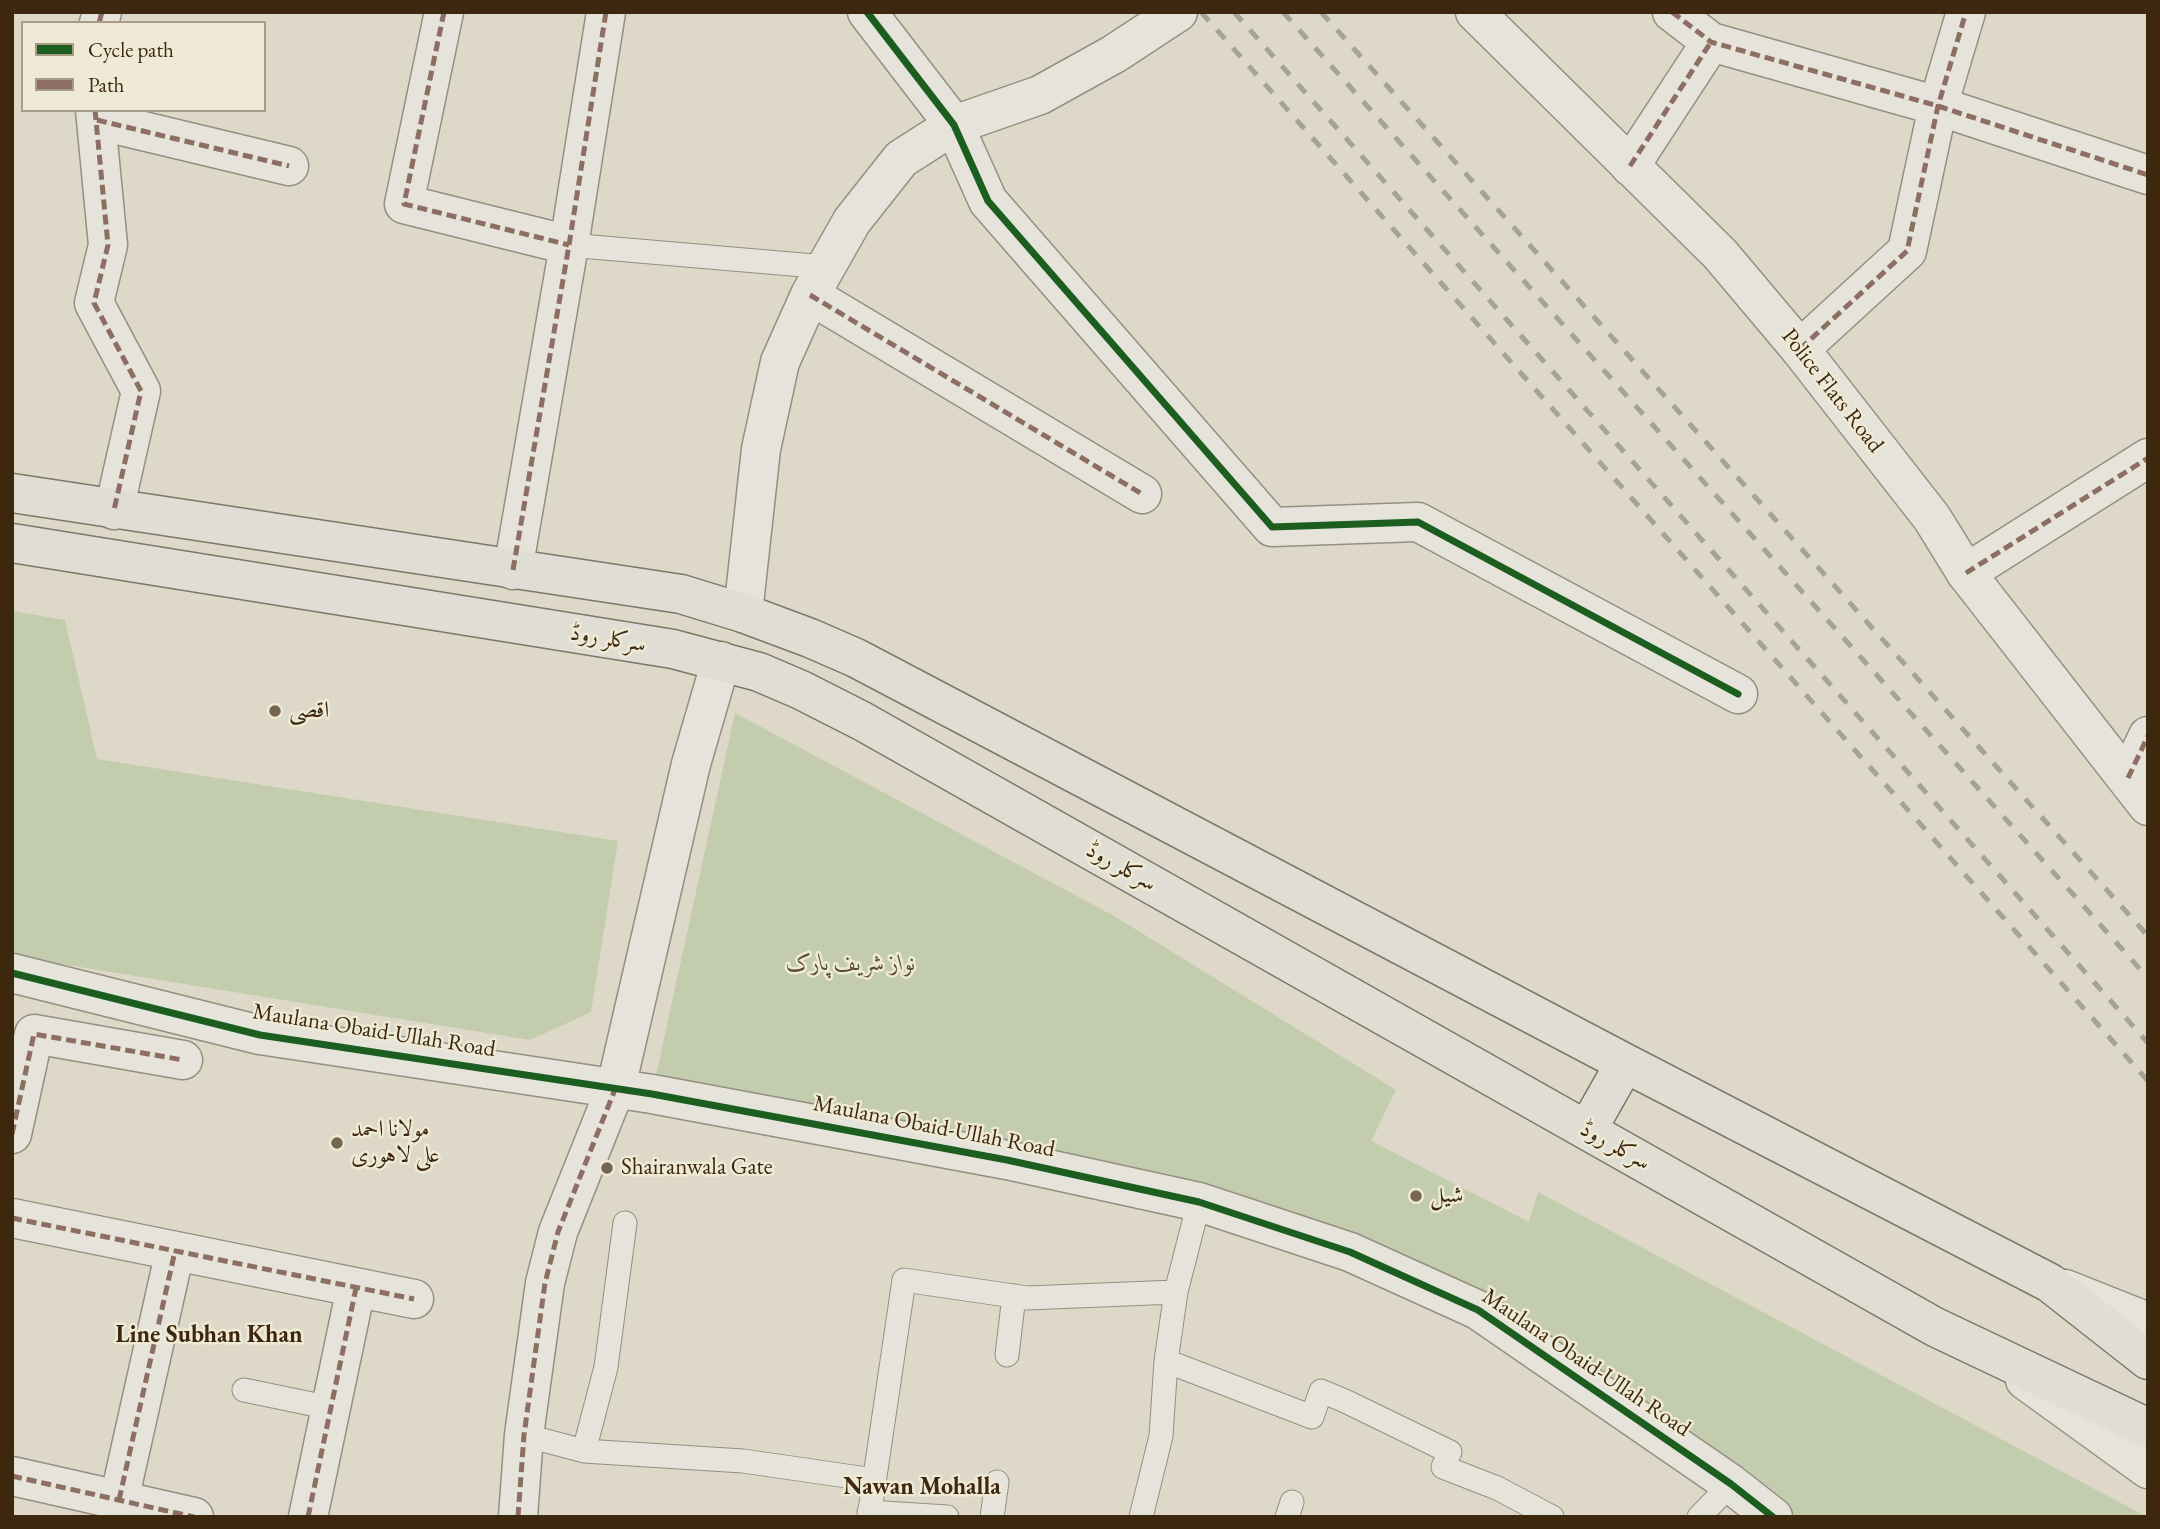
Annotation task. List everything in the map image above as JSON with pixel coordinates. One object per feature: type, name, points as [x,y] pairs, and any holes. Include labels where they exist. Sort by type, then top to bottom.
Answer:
[{"type":"main road","points":[[12,493],[681,594],[743,613],[856,659],[2050,1283],[2148,1360]]},
{"type":"main road","name":"سرکلر روڈ","points":[[12,543],[673,649],[759,672],[802,690],[862,721],[1935,1327],[2148,1428]]},
{"type":"main road","points":[[1587,1130],[1625,1063]]},
{"type":"street","points":[[444,12],[404,204],[569,245]]},
{"type":"street","points":[[513,570],[606,12]]},
{"type":"street","points":[[866,12],[954,125],[988,201],[1272,527],[1418,522],[1738,694]]},
{"type":"street","points":[[743,613],[761,449],[780,362],[818,281],[852,221],[901,159],[954,125],[1040,95],[1114,54],[1178,12]]},
{"type":"street","name":"Police Flats Road","points":[[1475,12],[1720,254],[1800,349],[1932,518],[1966,573],[2138,792]]},
{"type":"street","points":[[1672,12],[1711,42],[1938,106],[2148,175]]},
{"type":"street","points":[[1800,349],[1907,251],[1938,106],[1966,12]]},
{"type":"street","points":[[1630,166],[1711,42]]},
{"type":"street","points":[[114,510],[141,391],[94,303],[108,245],[96,115],[289,166]]},
{"type":"street","points":[[818,281],[1142,494]]},
{"type":"street","points":[[1966,573],[2148,458]]},
{"type":"street","points":[[518,1517],[524,1435],[545,1283],[558,1232],[616,1087],[691,764],[721,661]]},
{"type":"street","points":[[2138,792],[2148,736]]},
{"type":"street","name":"Maulana Obaid-Ullah Road","points":[[12,973],[260,1035],[616,1087],[1007,1160],[1199,1202],[1350,1252],[1478,1310],[1731,1484],[1773,1517]]},
{"type":"street","points":[[12,1134],[34,1034],[183,1060]]},
{"type":"street","points":[[12,1218],[414,1299]]},
{"type":"street","points":[[119,1500],[175,1251]]},
{"type":"street","points":[[2050,1283],[2148,1322]]},
{"type":"street","points":[[308,1517],[356,1288]]},
{"type":"street","points":[[1988,1352],[2148,1469]]},
{"type":"street","points":[[12,1476],[194,1517]]},
{"type":"lane","points":[[569,245],[818,281]]},
{"type":"lane","points":[[1142,1517],[1161,1436],[1166,1361],[1176,1292],[1199,1202]]},
{"type":"lane","points":[[584,1451],[606,1367],[625,1223]]},
{"type":"lane","points":[[947,1517],[869,1514],[904,1280],[1027,1298],[1176,1292]]},
{"type":"lane","points":[[1007,1356],[1014,1296]]},
{"type":"lane","points":[[1166,1361],[1312,1417],[1321,1391],[1450,1452],[1444,1467],[1497,1488],[1540,1514]]},
{"type":"lane","points":[[244,1390],[331,1408]]},
{"type":"lane","points":[[524,1435],[584,1451],[743,1461],[874,1480]]},
{"type":"lane","points":[[992,1517],[997,1482]]},
{"type":"lane","points":[[1699,1517],[1731,1484]]},
{"type":"green space","points":[[12,611],[65,620],[97,759],[618,841],[591,1012],[530,1040],[12,956]]},
{"type":"green space","name":"نواز شریف پارک","points":[[735,713],[1114,916],[1396,1090],[1371,1141],[1529,1222],[1538,1192],[2147,1517],[1774,1517],[1478,1310],[1199,1202],[652,1094]]},
{"type":"railway","points":[[1201,12],[2148,1081]]},
{"type":"railway","points":[[1234,12],[2148,1043]]},
{"type":"railway","points":[[1283,12],[2148,978]]},
{"type":"railway","points":[[1321,12],[2148,936]]},
{"type":"marked path","points":[[100,21],[102,12]]},
{"type":"marked path","points":[[444,12],[404,204],[569,245]]},
{"type":"marked path","points":[[513,570],[606,12]]},
{"type":"marked path","points":[[1672,12],[1711,42],[1938,106],[2148,175]]},
{"type":"marked path","points":[[1800,349],[1907,251],[1938,106],[1966,12]]},
{"type":"marked path","points":[[1630,166],[1711,42]]},
{"type":"marked path","points":[[95,112],[108,245],[94,303],[141,391],[114,510]]},
{"type":"marked path","points":[[97,120],[289,166]]},
{"type":"marked path","points":[[810,295],[1142,494]]},
{"type":"marked path","points":[[1966,573],[2148,458]]},
{"type":"marked path","points":[[2128,778],[2148,736]]},
{"type":"marked path","points":[[12,1134],[34,1034],[183,1060]]},
{"type":"marked path","points":[[518,1517],[524,1435],[545,1283],[558,1232],[616,1087]]},
{"type":"marked path","points":[[12,1218],[414,1299]]},
{"type":"marked path","points":[[119,1500],[175,1251]]},
{"type":"marked path","points":[[308,1517],[356,1288]]},
{"type":"marked path","points":[[12,1476],[194,1517]]},
{"type":"cycle path","points":[[867,12],[954,125],[988,201],[1272,527],[1418,522],[1738,694]]},
{"type":"cycle path","points":[[12,973],[260,1035],[652,1094],[1007,1160],[1199,1202],[1350,1252],[1478,1310],[1731,1484],[1773,1517]]},
{"type":"place","name":"اقصی","points":[[275,711]]},
{"type":"place","name":"مولانا احمد علی لاہوری","points":[[337,1143]]},
{"type":"place","name":"Shairanwala Gate","points":[[607,1168]]},
{"type":"place","name":"شیل","points":[[1416,1196]]},
{"type":"district","name":"Line Subhan Khan","points":[[209,1335]]},
{"type":"district","name":"Nawan Mohalla","points":[[922,1487]]}]
